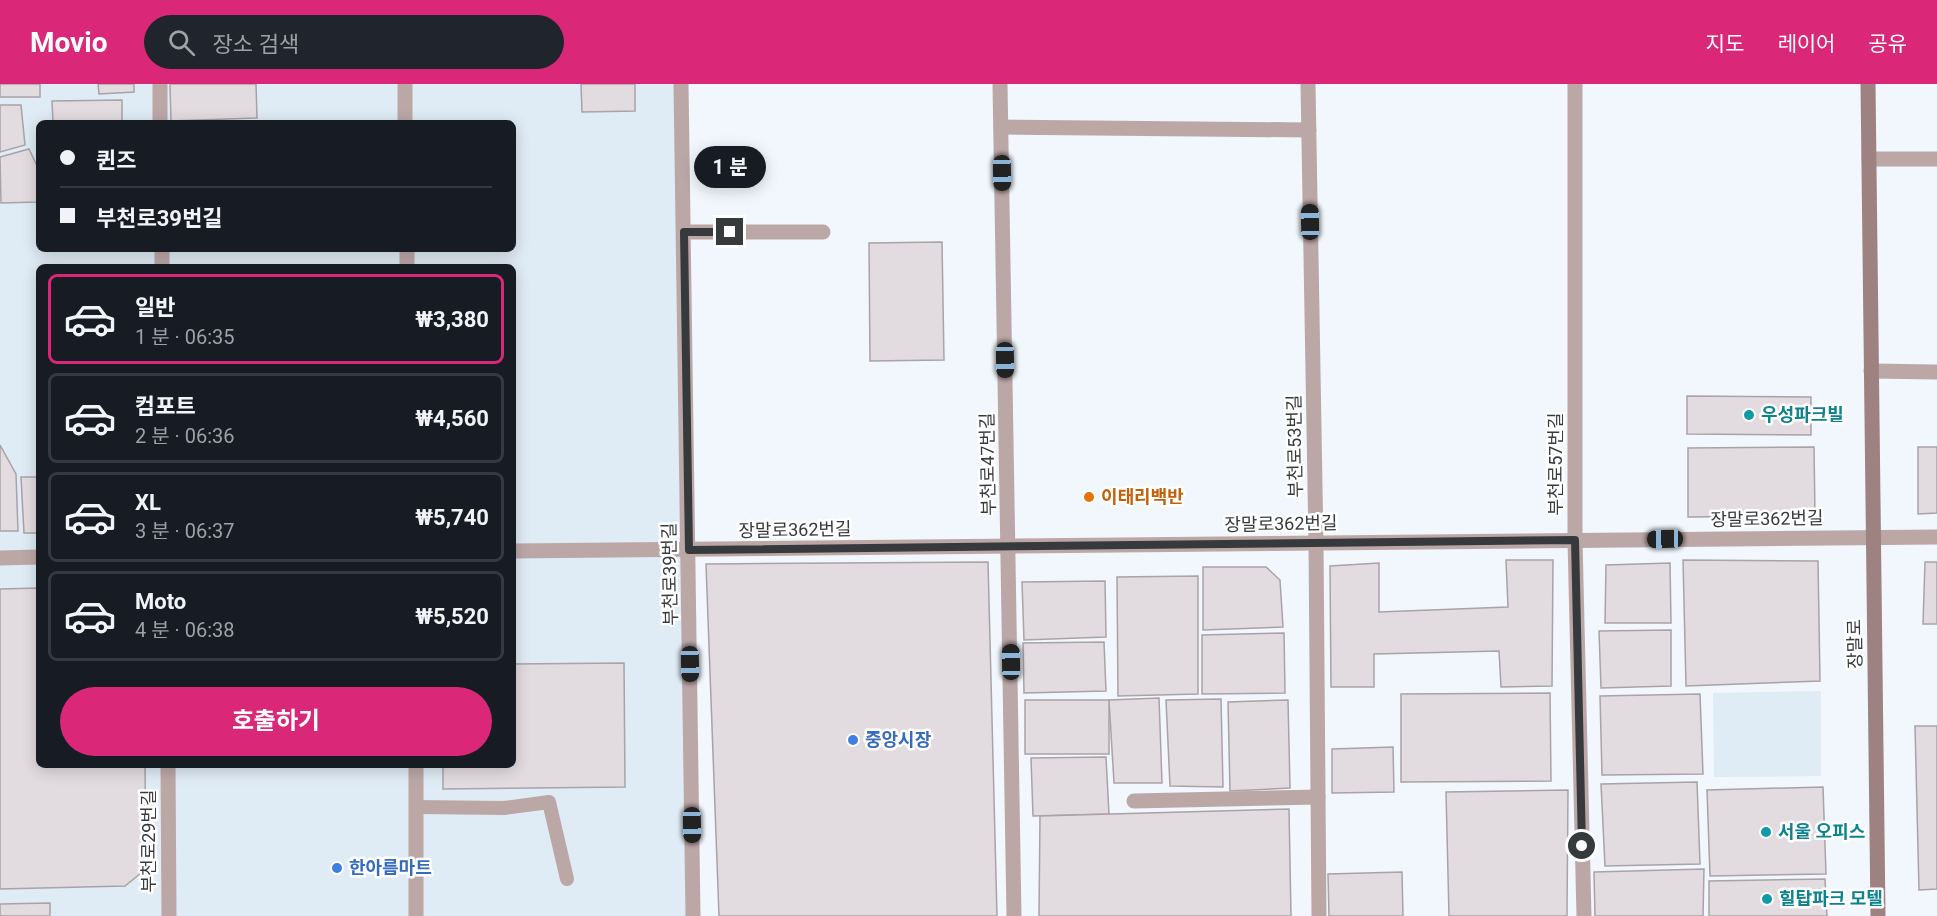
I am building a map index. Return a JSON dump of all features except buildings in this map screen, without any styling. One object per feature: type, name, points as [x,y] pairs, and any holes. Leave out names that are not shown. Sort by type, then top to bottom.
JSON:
[{"type":"street","points":[[160,84],[160,120]]},
{"type":"street","points":[[405,84],[405,120]]},
{"type":"street","name":"부천로39번길","points":[[681,84],[693,916]]},
{"type":"street","name":"부천로47번길","points":[[1000,84],[1014,916]]},
{"type":"street","name":"부천로53번길","points":[[1308,84],[1316,543],[1319,916]]},
{"type":"street","name":"부천로57번길","points":[[1575,84],[1575,540],[1584,916]]},
{"type":"street","name":"장말로","points":[[1868,84],[1878,916]]},
{"type":"street","points":[[1001,127],[1309,130]]},
{"type":"street","points":[[1869,159],[1937,159]]},
{"type":"street","points":[[684,232],[823,232]]},
{"type":"street","points":[[1871,371],[1937,372]]},
{"type":"street","name":"장말로362번길","points":[[516,551],[1937,537]]},
{"type":"street","points":[[0,558],[36,557]]},
{"type":"street","name":"부천로29번길","points":[[168,768],[169,916]]},
{"type":"street","points":[[416,768],[416,916]]},
{"type":"street","points":[[1134,801],[1318,797]]},
{"type":"lane","points":[[417,807],[504,808],[549,802],[567,879]]},
{"type":"shaded area","points":[[0,84],[681,84],[689,916],[0,916]]},
{"type":"shaded area","points":[[1821,691],[1821,776],[1714,777],[1713,693]]},
{"type":"place","name":"우성파크빌","points":[[1749,415]]},
{"type":"place","name":"이태리백반","points":[[1089,497]]},
{"type":"place","name":"중앙시장","points":[[853,740]]},
{"type":"place","name":"서울 오피스","points":[[1766,832]]},
{"type":"place","name":"한아름마트","points":[[337,868]]},
{"type":"place","name":"힐탑파크 모텔","points":[[1767,899]]},
{"type":"route","points":[[730,232],[684,232],[689,550],[1575,540],[1582,846]]}]
